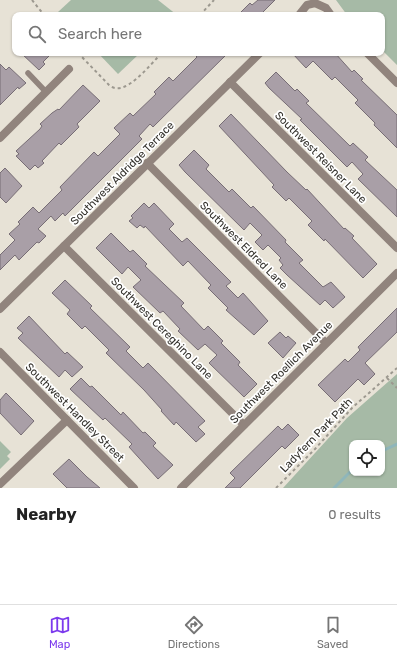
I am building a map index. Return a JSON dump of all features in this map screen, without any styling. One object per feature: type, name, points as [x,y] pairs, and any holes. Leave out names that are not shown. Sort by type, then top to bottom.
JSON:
[{"type":"street","points":[[301,12],[307,5],[315,3],[326,8],[329,12]]},
{"type":"street","name":"Southwest Aldridge Terrace","points":[[0,309],[257,56]]},
{"type":"street","points":[[370,56],[397,83]]},
{"type":"street","points":[[0,138],[69,69]]},
{"type":"street","name":"Southwest Reisner Lane","points":[[230,82],[397,248]]},
{"type":"street","name":"Southwest Eldred Lane","points":[[147,163],[326,343]]},
{"type":"street","name":"Southwest Cereghino Lane","points":[[64,246],[244,425]]},
{"type":"street","name":"Southwest Roellich Avenue","points":[[181,488],[397,273]]},
{"type":"street","name":"Southwest Handley Street","points":[[0,352],[134,488]]},
{"type":"street","points":[[0,484],[67,420]]},
{"type":"lane","points":[[28,73],[46,92]]},
{"type":"path","points":[[32,0],[42,12]]},
{"type":"path","points":[[203,12],[214,0]]},
{"type":"path","points":[[81,56],[108,85],[112,88],[120,89],[128,86],[159,56]]},
{"type":"path","name":"Ladyfern Park Path","points":[[276,488],[315,449],[352,408],[397,368]]},
{"type":"path","points":[[387,378],[397,388]]},
{"type":"green space","points":[[71,0],[158,0],[173,12],[58,12]]},
{"type":"green space","points":[[336,0],[397,0],[397,65],[385,53],[385,12],[345,12]]},
{"type":"green space","points":[[101,56],[137,56],[118,74]]},
{"type":"green space","points":[[397,374],[397,488],[283,488],[347,418]]},
{"type":"green space","points":[[0,441],[11,452],[7,456],[10,459],[0,469]]},
{"type":"building","points":[[258,0],[275,0],[263,12],[241,12],[250,3],[252,5]]},
{"type":"building","points":[[24,56],[49,56],[43,62],[45,64],[39,70]]},
{"type":"building","points":[[196,56],[225,56],[153,127],[150,124],[139,136],[142,139],[65,216],[63,213],[55,221],[51,216],[38,229],[46,236],[39,243],[37,242],[19,260],[15,255],[0,270],[0,255],[15,240],[9,234],[20,224],[18,222],[33,207],[39,213],[62,190],[60,187],[94,152],[98,156],[120,134],[114,128],[130,113],[133,116],[156,94],[154,92],[169,77],[173,81],[197,57]]},
{"type":"building","points":[[295,56],[338,56],[352,72],[354,70],[363,79],[361,80],[397,115],[397,148],[355,103],[358,100],[335,77],[332,80],[313,61],[306,68]]},
{"type":"building","points":[[0,64],[6,70],[9,67],[26,83],[19,89],[18,87],[0,105]]},
{"type":"building","points":[[276,72],[295,91],[297,89],[309,101],[306,103],[350,146],[353,143],[368,157],[365,160],[397,190],[397,217],[358,179],[363,174],[352,162],[347,167],[300,120],[302,119],[269,88],[265,83]]},
{"type":"building","points":[[83,85],[100,101],[77,124],[79,127],[61,145],[59,143],[42,161],[44,163],[38,168],[35,165],[30,170],[16,156],[19,154],[16,151],[40,129],[42,126],[40,124],[52,113],[58,109],[59,110]]},
{"type":"building","points":[[231,114],[287,172],[306,190],[307,189],[344,229],[345,228],[354,236],[352,238],[377,264],[363,278],[325,239],[324,241],[308,225],[312,221],[289,198],[286,201],[272,187],[274,185],[219,126]]},
{"type":"building","points":[[194,150],[209,165],[206,169],[229,192],[232,189],[251,208],[253,206],[286,240],[285,242],[303,260],[299,263],[323,287],[331,282],[345,297],[333,308],[325,300],[320,305],[287,275],[280,268],[283,265],[279,260],[281,258],[268,245],[263,250],[255,242],[262,235],[250,223],[244,230],[179,165]]},
{"type":"building","points":[[5,168],[22,186],[6,203],[0,197],[0,173]]},
{"type":"building","points":[[144,203],[149,208],[154,203],[174,224],[169,229],[182,242],[187,238],[231,282],[226,286],[238,298],[243,293],[268,321],[254,335],[226,310],[228,308],[208,288],[211,285],[188,261],[183,266],[145,226],[144,228],[140,225],[137,228],[129,221],[133,218],[131,216]]},
{"type":"building","points":[[111,233],[130,252],[133,250],[147,264],[145,266],[184,303],[181,306],[204,330],[208,326],[223,341],[221,343],[240,362],[238,365],[257,384],[244,397],[209,363],[217,355],[205,344],[198,350],[178,331],[180,329],[163,311],[160,313],[133,287],[141,280],[128,267],[122,274],[96,248]]},
{"type":"building","points":[[65,280],[92,306],[90,308],[130,347],[126,351],[143,368],[148,363],[205,421],[198,427],[205,434],[196,442],[176,422],[174,425],[144,390],[106,353],[109,350],[85,326],[82,329],[67,314],[70,310],[52,293]]},
{"type":"building","points":[[397,308],[397,332],[365,363],[375,374],[364,385],[358,379],[335,402],[318,385],[345,359],[348,362],[360,350],[358,347]]},
{"type":"building","points":[[29,316],[65,354],[67,352],[83,367],[72,377],[65,370],[59,377],[18,338],[23,333],[17,328]]},
{"type":"building","points":[[280,332],[286,338],[288,336],[296,343],[283,358],[268,343]]},
{"type":"building","points":[[81,378],[90,387],[92,386],[121,415],[123,412],[143,433],[145,432],[156,443],[153,446],[173,465],[158,479],[129,447],[132,444],[105,418],[103,420],[70,389]]},
{"type":"building","points":[[6,393],[34,421],[21,435],[0,413],[0,400]]},
{"type":"building","points":[[288,424],[299,435],[285,449],[282,446],[240,488],[225,488],[235,478],[230,473],[278,426],[282,430]]},
{"type":"building","points":[[69,459],[100,488],[67,488],[53,474]]},
{"type":"waterway","points":[[385,450],[397,444]]},
{"type":"waterway","points":[[334,488],[349,473]]}]
